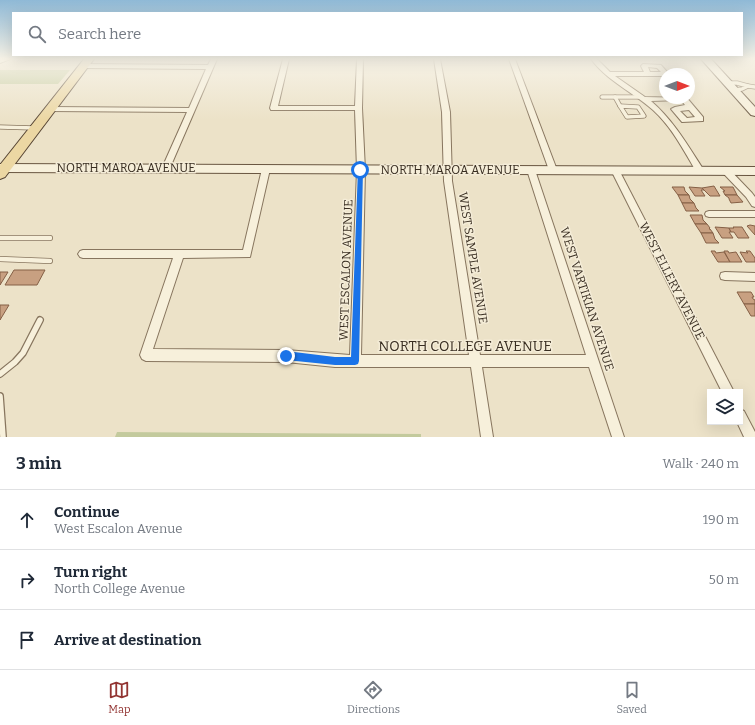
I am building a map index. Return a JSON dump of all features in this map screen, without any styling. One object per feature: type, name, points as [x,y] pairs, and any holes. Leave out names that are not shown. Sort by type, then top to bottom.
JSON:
[{"type":"main road","points":[[1,170],[36,128],[73,79]]},
{"type":"main road","points":[[725,79],[754,112]]},
{"type":"main road","name":"NORTH MAROA AVENUE","points":[[1,170],[166,168],[755,171]]},
{"type":"street","points":[[166,168],[205,79]]},
{"type":"street","points":[[281,79],[274,108],[358,108]]},
{"type":"street","name":"WEST ESCALON AVENUE","points":[[355,361],[360,170],[358,108],[359,79]]},
{"type":"street","name":"WEST SAMPLE AVENUE","points":[[440,79],[446,112],[447,170],[487,437]]},
{"type":"street","points":[[520,79],[553,170]]},
{"type":"street","points":[[616,79],[657,110],[669,123],[700,171]]},
{"type":"street","points":[[642,98],[659,98]]},
{"type":"street","points":[[50,109],[191,110]]},
{"type":"street","points":[[83,254],[247,254],[266,169]]},
{"type":"street","name":"WEST VARTIKIAN AVENUE","points":[[531,170],[618,437]]},
{"type":"street","name":"WEST ELLERY AVENUE","points":[[616,170],[726,389]]},
{"type":"street","points":[[726,171],[749,195],[755,204]]},
{"type":"street","points":[[709,214],[755,214]]},
{"type":"street","name":"NORTH COLLEGE AVENUE","points":[[179,254],[146,355],[286,356],[335,361],[593,362]]},
{"type":"street","points":[[726,276],[755,276]]},
{"type":"street","points":[[743,421],[751,437]]},
{"type":"lane","points":[[731,86],[737,83],[755,87]]},
{"type":"lane","points":[[731,86],[742,89],[748,86]]},
{"type":"lane","points":[[602,97],[642,98]]},
{"type":"lane","points":[[615,97],[620,106],[627,117],[644,116],[638,106],[620,106]]},
{"type":"lane","points":[[0,127],[36,128]]},
{"type":"lane","points":[[0,238],[50,238]]},
{"type":"lane","points":[[0,259],[50,261]]},
{"type":"lane","points":[[0,374],[16,362],[23,353],[40,320]]},
{"type":"lane","points":[[0,396],[3,437]]},
{"type":"green space","points":[[0,79],[62,79],[58,84],[0,84]]},
{"type":"green space","points":[[117,432],[421,434],[421,437],[115,437]]},
{"type":"building","points":[[714,186],[720,196],[710,196],[702,188]]},
{"type":"building","points":[[672,187],[684,187],[685,191],[689,195],[678,195]]},
{"type":"building","points":[[689,187],[702,188],[704,190],[701,190],[705,196],[695,196]]},
{"type":"building","points":[[720,187],[733,187],[737,195],[725,195],[723,191],[725,191]]},
{"type":"building","points":[[678,195],[689,195],[690,199],[694,203],[682,203]]},
{"type":"building","points":[[725,195],[737,195],[743,202],[731,203],[729,198]]},
{"type":"building","points":[[682,203],[694,203],[699,211],[686,211]]},
{"type":"building","points":[[690,215],[702,215],[703,220],[707,224],[695,224]]},
{"type":"building","points":[[695,224],[707,224],[713,233],[701,233]]},
{"type":"building","points":[[747,226],[755,226],[755,235]]},
{"type":"building","points":[[715,227],[729,228],[731,232],[729,232],[733,238],[722,238]]},
{"type":"building","points":[[733,227],[742,227],[749,238],[738,238],[729,228],[734,228]]},
{"type":"building","points":[[701,233],[713,233],[715,239],[719,243],[706,243]]},
{"type":"building","points":[[711,251],[715,251],[716,253],[724,252],[730,262],[718,262]]},
{"type":"building","points":[[724,251],[728,251],[729,253],[736,252],[742,262],[730,262]]},
{"type":"building","points":[[746,251],[750,251],[755,258],[755,262],[746,262],[740,252],[748,253]]},
{"type":"building","points":[[14,270],[45,270],[37,285],[5,285]]},
{"type":"building","points":[[0,272],[8,272],[0,285]]},
{"type":"building","points":[[737,292],[751,292],[754,297],[752,297],[753,299],[755,300],[755,304],[744,304]]},
{"type":"building","points":[[744,304],[755,304],[755,316],[751,316]]},
{"type":"building","points":[[0,305],[9,305],[0,320]]},
{"type":"route","points":[[286,356],[335,361],[355,361],[360,170]]}]
